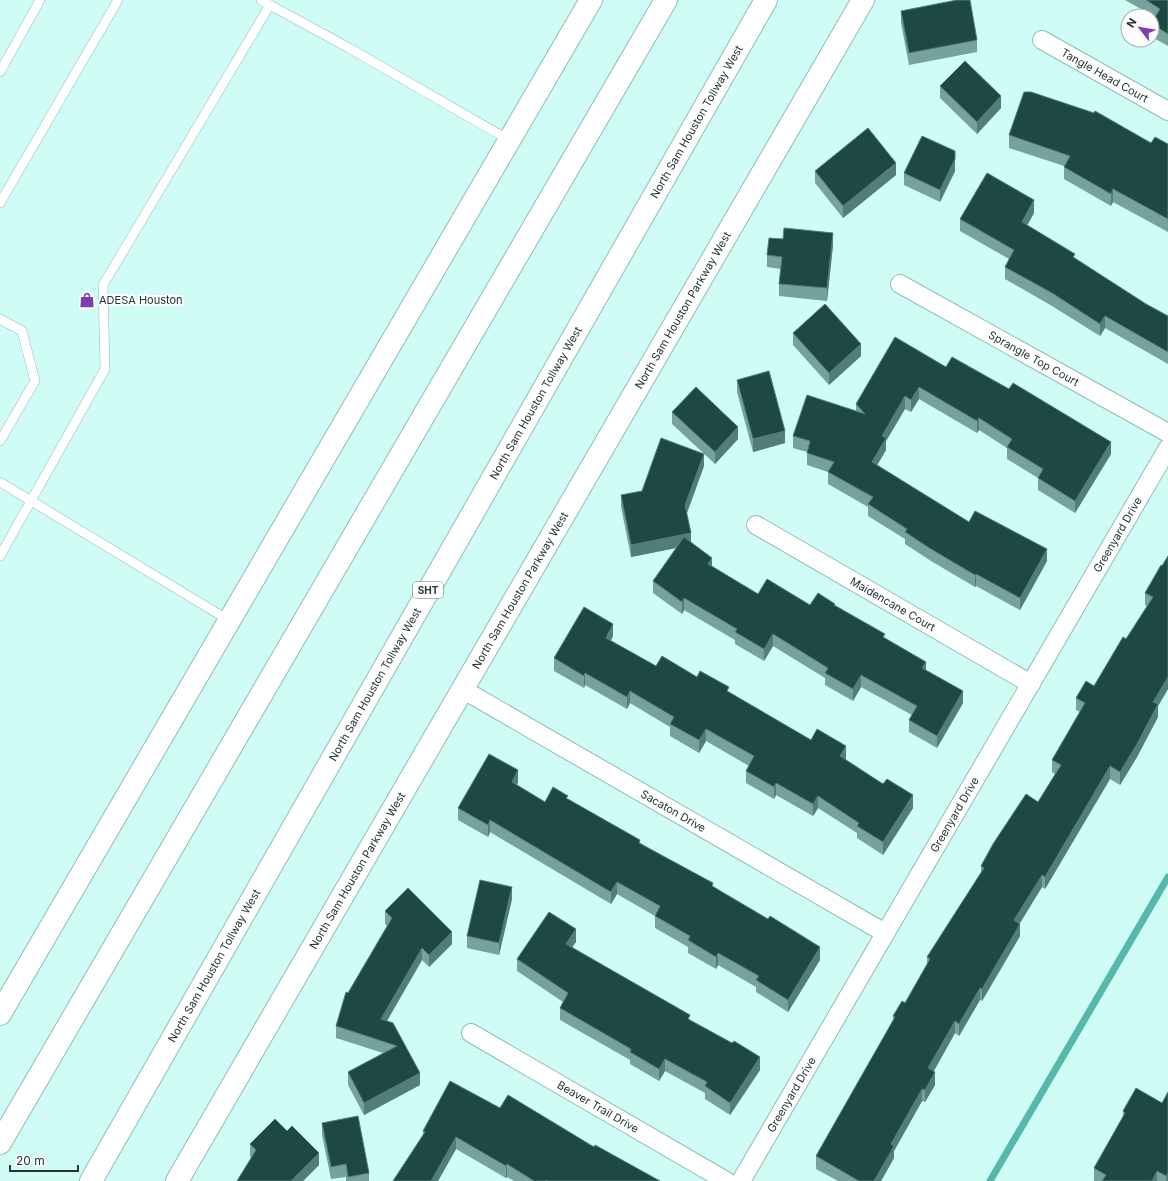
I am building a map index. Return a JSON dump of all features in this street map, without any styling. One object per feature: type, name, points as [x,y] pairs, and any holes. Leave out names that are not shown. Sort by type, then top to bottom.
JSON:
[{"type":"main road","points":[[0,1014],[591,0]]},
{"type":"main road","points":[[0,1143],[666,0]]},
{"type":"main road","name":"North Sam Houston Tollway West","points":[[91,1181],[766,0]]},
{"type":"main road","name":"North Sam Houston Parkway West","points":[[177,1181],[863,0]]},
{"type":"street","name":"Tangle Head Court","points":[[1042,40],[1168,111]]},
{"type":"street","name":"Sprangle Top Court","points":[[900,284],[1168,433]]},
{"type":"street","name":"Greenyard Drive","points":[[741,1181],[1168,448]]},
{"type":"street","name":"Maidencane Court","points":[[756,524],[1031,684]]},
{"type":"street","name":"Sacaton Drive","points":[[462,689],[885,933]]},
{"type":"street","name":"Beaver Trail Drive","points":[[471,1033],[726,1181]]},
{"type":"lane","points":[[0,72],[40,0]]},
{"type":"lane","points":[[0,203],[118,0]]},
{"type":"lane","points":[[261,0],[510,141]]},
{"type":"lane","points":[[0,556],[32,502],[105,369],[103,285],[270,5]]},
{"type":"lane","points":[[0,319],[22,331],[35,381],[0,441]]},
{"type":"lane","points":[[0,482],[230,621]]},
{"type":"building","points":[[957,0],[970,0],[977,40],[909,53],[901,11]]},
{"type":"building","points":[[1146,0],[1168,0],[1168,34],[1160,29],[1160,8]]},
{"type":"building","points":[[965,61],[1001,96],[977,122],[940,86]]},
{"type":"building","points":[[1024,92],[1031,92],[1094,113],[1095,111],[1151,143],[1155,137],[1168,144],[1168,219],[1113,189],[1111,194],[1064,167],[1070,156],[1009,135]]},
{"type":"building","points":[[868,128],[896,163],[843,206],[815,171]]},
{"type":"building","points":[[922,136],[955,151],[955,159],[940,190],[904,173]]},
{"type":"building","points":[[987,173],[1034,200],[1022,222],[1075,254],[1073,257],[1146,304],[1168,316],[1168,352],[1105,316],[1100,324],[1052,293],[1005,267],[1014,250],[960,219]]},
{"type":"building","points":[[784,228],[833,233],[827,288],[779,284],[782,257],[767,255],[769,238],[783,239]]},
{"type":"building","points":[[825,304],[861,344],[829,373],[793,333]]},
{"type":"building","points":[[895,337],[946,367],[952,357],[1009,389],[1013,383],[1111,442],[1075,501],[1038,478],[1043,469],[1007,447],[1012,439],[979,418],[977,421],[919,387],[911,400],[905,396],[882,436],[886,438],[872,462],[969,522],[975,511],[1047,549],[1020,598],[976,574],[975,575],[905,532],[907,529],[868,504],[873,497],[828,472],[834,462],[807,453],[810,441],[793,436],[807,395],[865,414],[856,404]]},
{"type":"building","points":[[769,371],[785,431],[753,439],[737,380]]},
{"type":"building","points":[[696,387],[738,427],[715,452],[672,412]]},
{"type":"building","points":[[661,438],[704,454],[685,505],[691,533],[631,545],[621,495],[642,491]]},
{"type":"building","points":[[684,537],[712,558],[708,564],[758,594],[767,579],[810,605],[818,593],[835,604],[834,605],[885,634],[883,637],[926,662],[922,668],[963,691],[937,736],[909,720],[917,706],[861,675],[853,689],[825,673],[828,668],[773,634],[764,649],[735,632],[737,629],[684,598],[682,602],[653,581]]},
{"type":"building","points":[[1168,556],[1168,677],[1153,702],[1158,704],[1120,772],[1110,766],[1045,877],[1042,875],[1014,920],[1020,924],[982,989],[980,988],[959,1024],[955,1021],[928,1068],[935,1072],[925,1090],[922,1089],[891,1144],[894,1146],[874,1181],[859,1181],[816,1156],[895,1017],[893,1016],[902,1001],[905,1003],[930,959],[927,957],[984,868],[981,866],[993,844],[1026,794],[1038,802],[1061,765],[1052,760],[1085,703],[1076,698],[1086,681],[1094,686],[1123,637],[1126,639],[1153,597],[1145,593]]},
{"type":"building","points":[[584,607],[613,624],[606,638],[656,666],[662,656],[697,677],[700,671],[729,687],[727,691],[811,740],[817,729],[846,746],[840,756],[883,784],[887,779],[913,795],[883,842],[857,826],[859,823],[818,796],[813,804],[776,783],[774,787],[746,771],[754,756],[706,729],[699,740],[670,724],[674,717],[630,691],[627,697],[585,673],[584,676],[554,658]]},
{"type":"building","points":[[489,754],[518,770],[512,782],[545,802],[553,787],[568,796],[566,798],[640,840],[639,843],[713,883],[712,886],[768,919],[770,916],[820,947],[788,1000],[756,980],[759,976],[718,953],[716,957],[688,940],[690,936],[655,916],[660,906],[617,882],[611,892],[490,820],[488,825],[458,808]]},
{"type":"building","points":[[480,880],[512,887],[499,943],[467,936]]},
{"type":"building","points":[[408,888],[452,932],[429,955],[422,948],[381,1019],[393,1023],[420,1073],[364,1103],[348,1072],[397,1046],[336,1026],[346,992],[348,993],[392,918],[385,911]]},
{"type":"building","points":[[549,912],[576,929],[566,944],[690,1015],[688,1019],[732,1043],[734,1041],[760,1057],[730,1103],[705,1086],[707,1082],[665,1059],[659,1069],[630,1052],[631,1049],[560,1008],[568,993],[517,959]]},
{"type":"building","points":[[450,1081],[500,1108],[508,1095],[594,1147],[595,1145],[660,1181],[534,1181],[507,1164],[506,1166],[456,1137],[431,1181],[393,1181],[425,1132],[423,1131]]},
{"type":"building","points":[[1136,1088],[1162,1103],[1168,1092],[1168,1173],[1166,1176],[1157,1171],[1152,1181],[1102,1181],[1106,1175],[1094,1168],[1125,1113],[1123,1111]]},
{"type":"building","points":[[358,1116],[369,1173],[348,1177],[346,1164],[331,1167],[322,1123]]},
{"type":"building","points":[[275,1119],[287,1131],[292,1126],[319,1153],[291,1181],[237,1181],[256,1150],[250,1144]]},
{"type":"waterway","points":[[990,1181],[1168,877]]},
{"type":"place","name":"ADESA Houston","points":[[87,300]]}]
